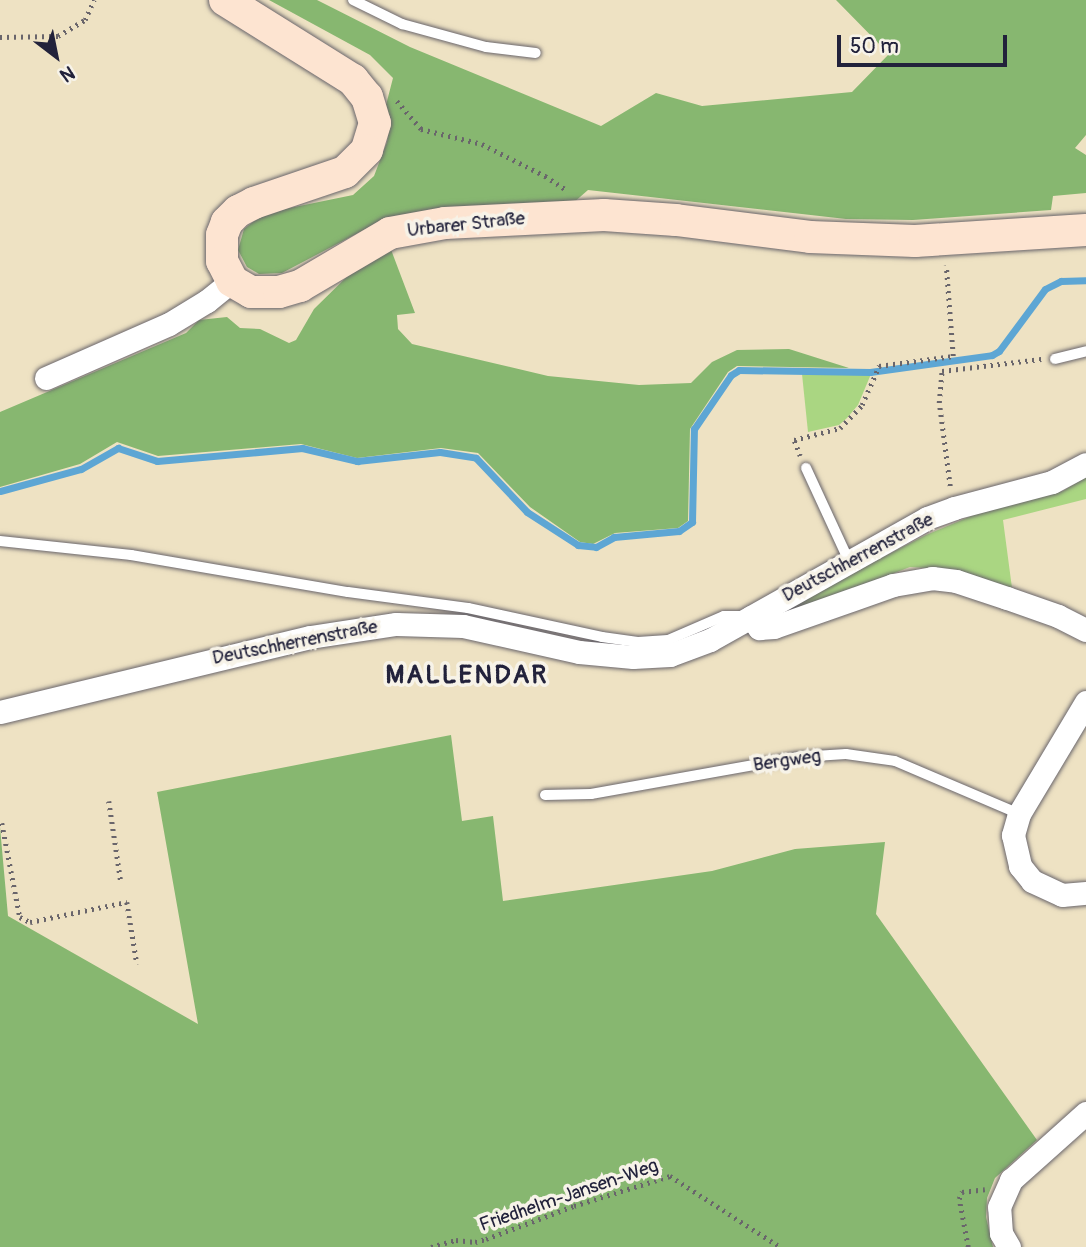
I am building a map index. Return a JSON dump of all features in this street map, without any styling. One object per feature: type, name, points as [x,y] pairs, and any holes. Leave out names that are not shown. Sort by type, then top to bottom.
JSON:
[{"type":"street","points":[[46,378],[169,324],[207,301],[232,281],[222,261],[222,235],[227,222],[238,211],[254,203],[325,180],[357,162],[373,136],[375,123],[367,97],[353,80],[225,0]]},
{"type":"street","name":"Urbarer Straße","points":[[232,281],[251,292],[279,292],[320,276],[390,233],[467,222],[604,215],[676,220],[810,237],[943,240],[1086,230]]},
{"type":"street","name":"Deutschherrenstraße","points":[[0,712],[310,637],[396,624],[463,626],[579,652],[633,657],[680,651],[710,640],[927,519],[954,508],[1052,481],[1086,464]]},
{"type":"street","points":[[751,617],[759,628],[774,627],[912,579],[932,578],[956,581],[1007,598],[1058,616],[1086,630]]},
{"type":"street","points":[[1086,702],[1019,814],[1013,835],[1014,852],[1020,866],[1032,881],[1062,895],[1086,893]]},
{"type":"street","points":[[1009,1247],[999,1220],[1004,1193],[1024,1166],[1086,1112]]},
{"type":"lane","points":[[353,0],[414,27],[485,47],[536,53]]},
{"type":"lane","points":[[1055,359],[1086,351]]},
{"type":"lane","points":[[806,468],[849,561]]},
{"type":"lane","name":"Deutschherrenstraße","points":[[0,541],[131,555],[348,592],[468,608],[626,640],[667,640],[724,615],[751,617]]},
{"type":"lane","name":"Bergweg","points":[[545,795],[591,794],[799,757],[846,754],[895,761],[1019,814]]},
{"type":"path","points":[[0,37],[58,36],[85,20],[94,0]]},
{"type":"path","points":[[367,97],[394,98],[421,129],[482,144],[545,176],[604,215]]},
{"type":"path","points":[[797,448],[794,440],[826,434],[840,428],[852,418],[879,366],[953,356],[943,240]]},
{"type":"path","points":[[941,358],[939,403],[954,508]]},
{"type":"path","points":[[942,371],[1055,359]]},
{"type":"path","points":[[108,801],[121,882]]},
{"type":"path","points":[[2,823],[20,917],[30,922],[127,902],[137,964]]},
{"type":"path","name":"Friedhelm-Jansen-Weg","points":[[430,1247],[456,1240],[475,1245],[670,1176],[780,1247]]},
{"type":"path","points":[[968,1247],[959,1210],[962,1192],[984,1189],[1004,1193]]},
{"type":"green space","points":[[269,0],[317,0],[410,47],[601,126],[656,93],[702,106],[852,92],[889,54],[836,0],[1086,0],[1086,135],[1075,148],[1086,155],[1086,193],[1053,196],[1051,210],[913,220],[846,219],[588,190],[572,204],[377,223],[282,273],[259,274],[247,267],[238,250],[244,229],[270,212],[353,195],[374,176],[387,142],[389,128],[386,105],[393,78],[370,55]]},
{"type":"green space","points":[[390,247],[415,313],[397,315],[398,329],[412,344],[548,376],[639,385],[691,383],[712,362],[737,350],[789,349],[849,368],[737,366],[728,372],[690,429],[688,521],[678,528],[615,533],[593,544],[580,542],[530,507],[478,453],[441,448],[357,458],[301,444],[158,456],[117,442],[80,464],[0,487],[0,412],[186,333],[199,320],[227,317],[240,328],[260,329],[289,343],[296,340],[314,309],[366,258]]},
{"type":"green space","points":[[802,374],[871,374],[858,405],[847,418],[839,425],[808,432]]},
{"type":"green space","points":[[1086,477],[1086,499],[1003,520],[1012,588],[957,570],[910,567],[775,619],[772,614],[926,535],[976,514],[1063,491]]},
{"type":"green space","points":[[451,735],[462,821],[493,816],[503,901],[712,871],[795,849],[885,842],[876,914],[1037,1140],[995,1178],[987,1198],[986,1217],[993,1247],[0,1247],[0,827],[8,916],[198,1024],[157,792]]},
{"type":"waterway","points":[[0,491],[81,469],[118,448],[157,461],[302,448],[357,461],[440,452],[476,458],[527,512],[578,545],[596,547],[614,537],[679,531],[692,522],[694,429],[731,375],[739,370],[870,372],[992,355],[999,351],[1045,289],[1061,281],[1086,280]]},
{"type":"district","name":"MALLENDAR","points":[[467,676]]}]
